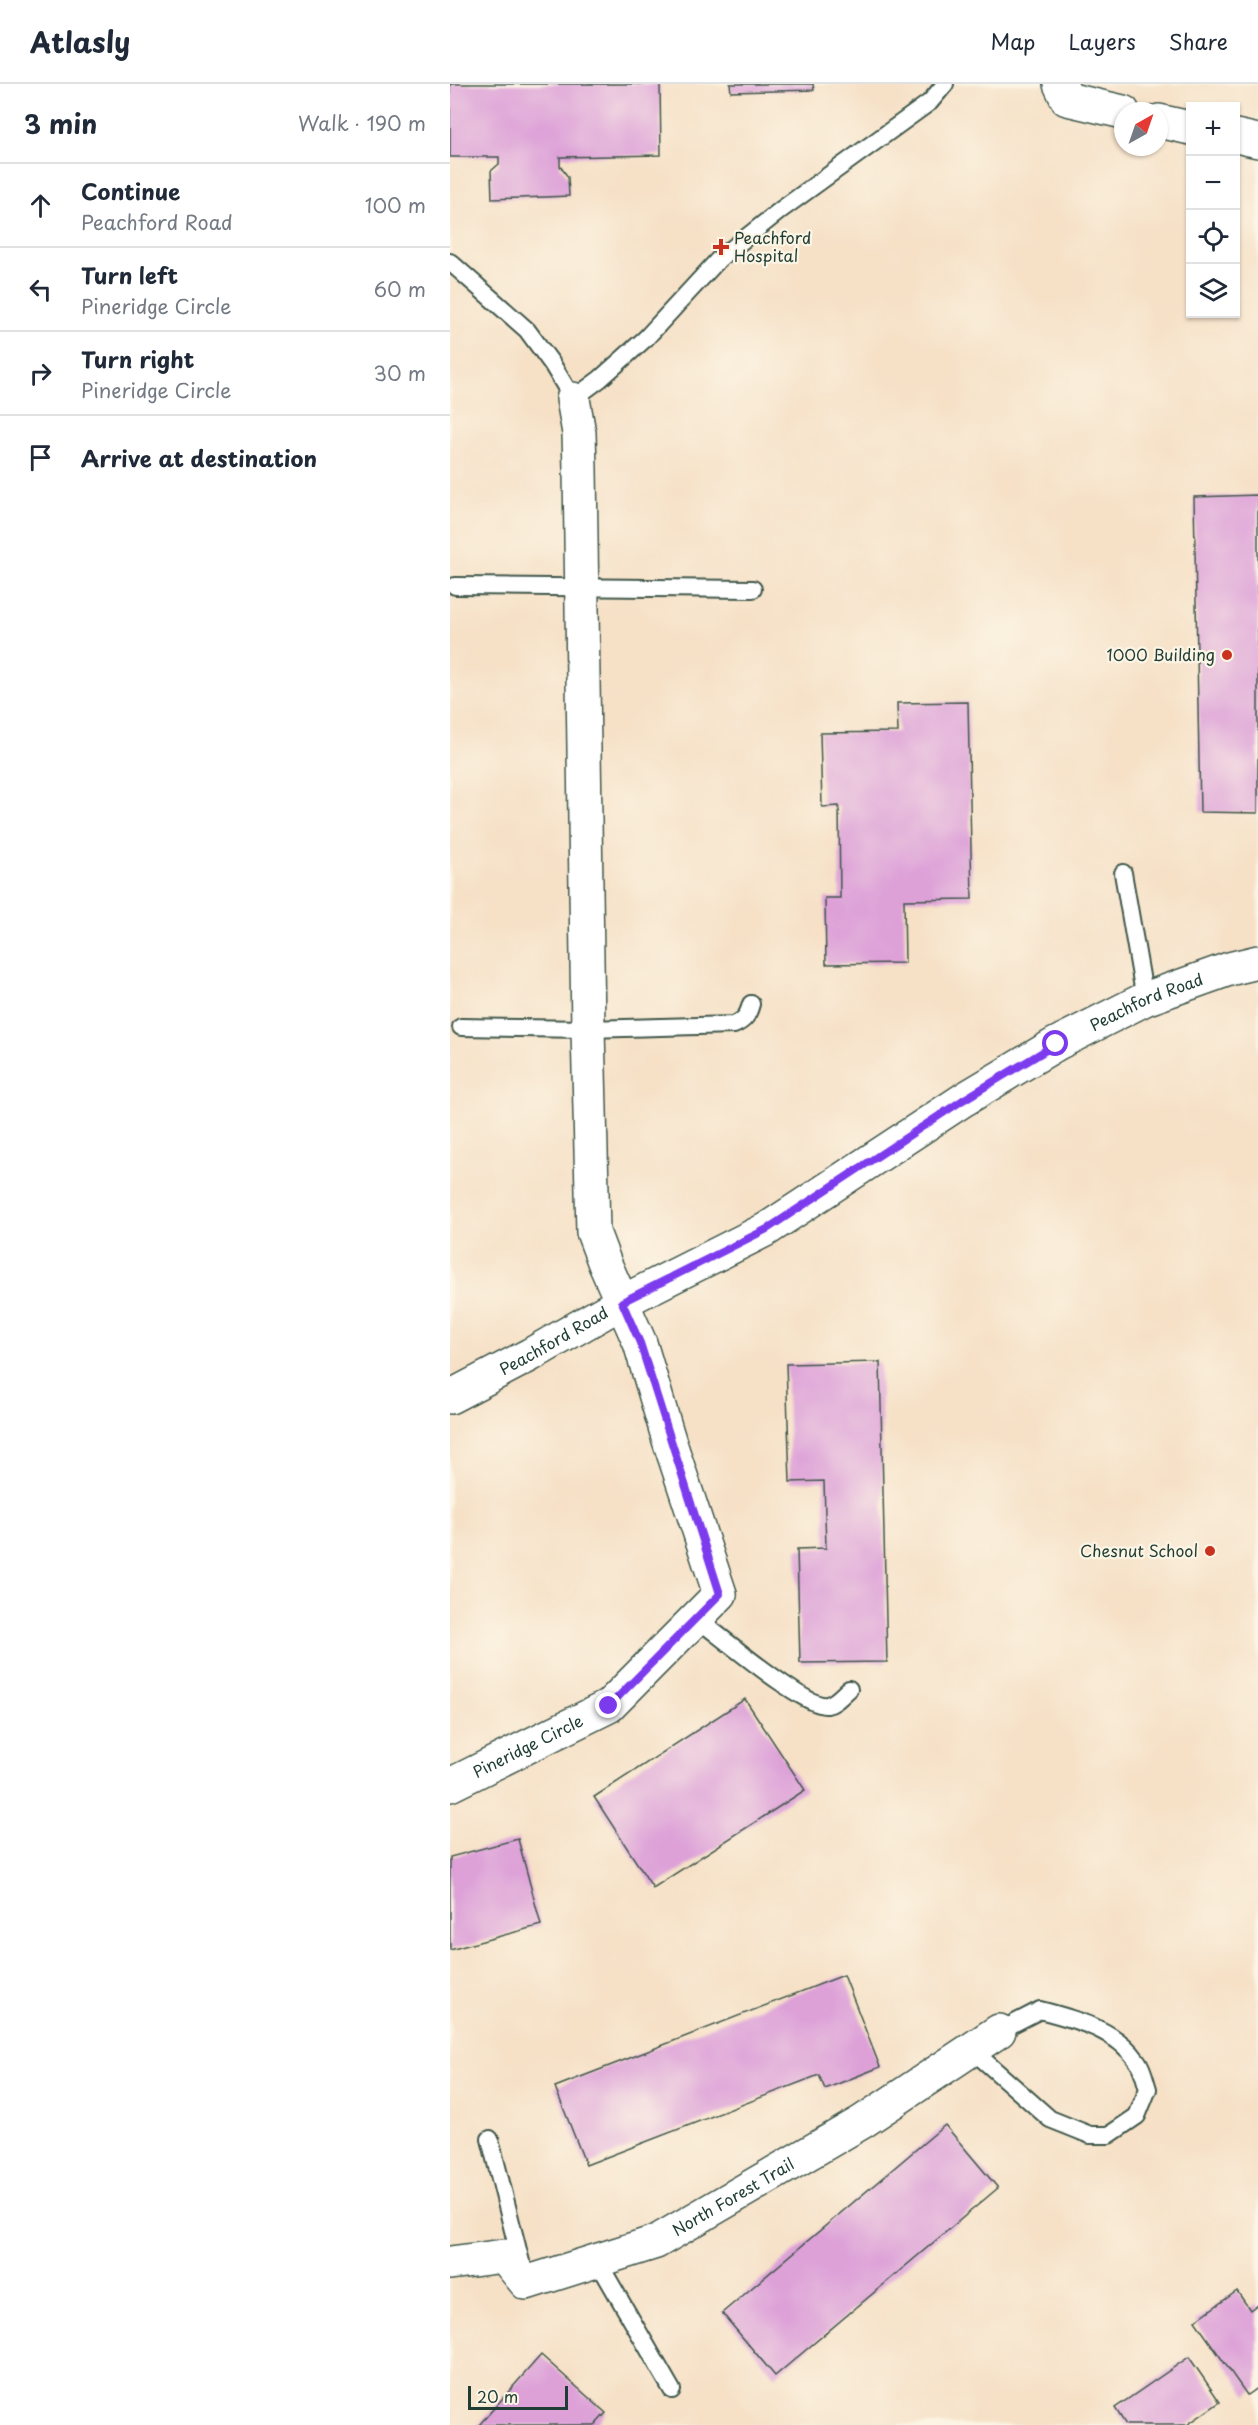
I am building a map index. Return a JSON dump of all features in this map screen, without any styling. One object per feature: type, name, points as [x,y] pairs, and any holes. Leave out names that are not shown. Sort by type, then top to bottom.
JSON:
[{"type":"street","points":[[1060,84],[1067,99],[1114,110]]},
{"type":"street","points":[[1168,123],[1186,127]]},
{"type":"street","points":[[1240,137],[1258,141]]},
{"type":"street","points":[[573,399],[579,433],[593,1232],[622,1302]]},
{"type":"street","name":"Peachford Road","points":[[450,1397],[530,1355],[622,1302],[767,1229],[963,1100],[1056,1044],[1145,999],[1229,969],[1258,962]]},
{"type":"street","name":"Pineridge Circle","points":[[450,1785],[609,1706],[720,1594],[640,1343],[622,1302]]},
{"type":"street","name":"North Forest Trail","points":[[526,2283],[656,2241],[862,2122],[999,2031]]},
{"type":"street","points":[[450,2263],[504,2256],[526,2283]]},
{"type":"lane","points":[[450,262],[527,330],[552,364],[573,399],[600,379],[645,338],[719,259],[782,209],[930,102],[945,84]]},
{"type":"lane","points":[[455,586],[753,589]]},
{"type":"lane","points":[[1123,873],[1145,999]]},
{"type":"lane","points":[[461,1027],[588,1029],[734,1025],[743,1021],[751,1004]]},
{"type":"lane","points":[[696,1618],[795,1694],[814,1704],[827,1705],[849,1689]]},
{"type":"lane","points":[[971,2049],[1050,2119],[1075,2130],[1090,2135],[1109,2135],[1137,2116],[1148,2089],[1140,2064],[1119,2040],[1082,2022],[1040,2010],[999,2031]]},
{"type":"lane","points":[[490,2139],[526,2283]]},
{"type":"lane","points":[[597,2260],[672,2390]]},
{"type":"building","points":[[450,84],[660,84],[661,155],[560,157],[560,166],[568,177],[569,196],[492,199],[491,171],[499,164],[499,157],[450,157]]},
{"type":"building","points":[[730,84],[813,84],[814,90],[731,92]]},
{"type":"building","name":"1000 Building","points":[[1258,495],[1258,813],[1200,812],[1194,497]]},
{"type":"building","points":[[968,702],[972,899],[904,900],[905,963],[826,964],[825,898],[840,898],[839,806],[822,807],[820,733],[898,732],[897,703]]},
{"type":"building","points":[[880,1362],[887,1662],[800,1663],[797,1549],[826,1548],[824,1481],[790,1482],[786,1364]]},
{"type":"building","points":[[745,1699],[805,1790],[653,1888],[594,1797]]},
{"type":"building","points":[[518,1839],[541,1925],[450,1950],[450,1857]]},
{"type":"building","points":[[844,1975],[880,2067],[825,2089],[819,2075],[586,2165],[555,2087]]},
{"type":"building","points":[[945,2125],[998,2188],[775,2376],[722,2313]]},
{"type":"building","points":[[1237,2291],[1250,2310],[1258,2304],[1258,2387],[1247,2395],[1195,2321]]},
{"type":"building","points":[[541,2355],[606,2413],[595,2425],[479,2425]]},
{"type":"building","points":[[1189,2357],[1220,2402],[1187,2425],[1126,2425],[1115,2408]]},
{"type":"place","name":"Peachford Hospital","points":[[721,247]]},
{"type":"place","name":"1000 Building","points":[[1227,655]]},
{"type":"place","name":"Chesnut School","points":[[1210,1551]]},
{"type":"route","points":[[609,1706],[720,1594],[669,1440],[650,1371],[622,1302],[767,1229],[963,1100],[1056,1044]]}]
